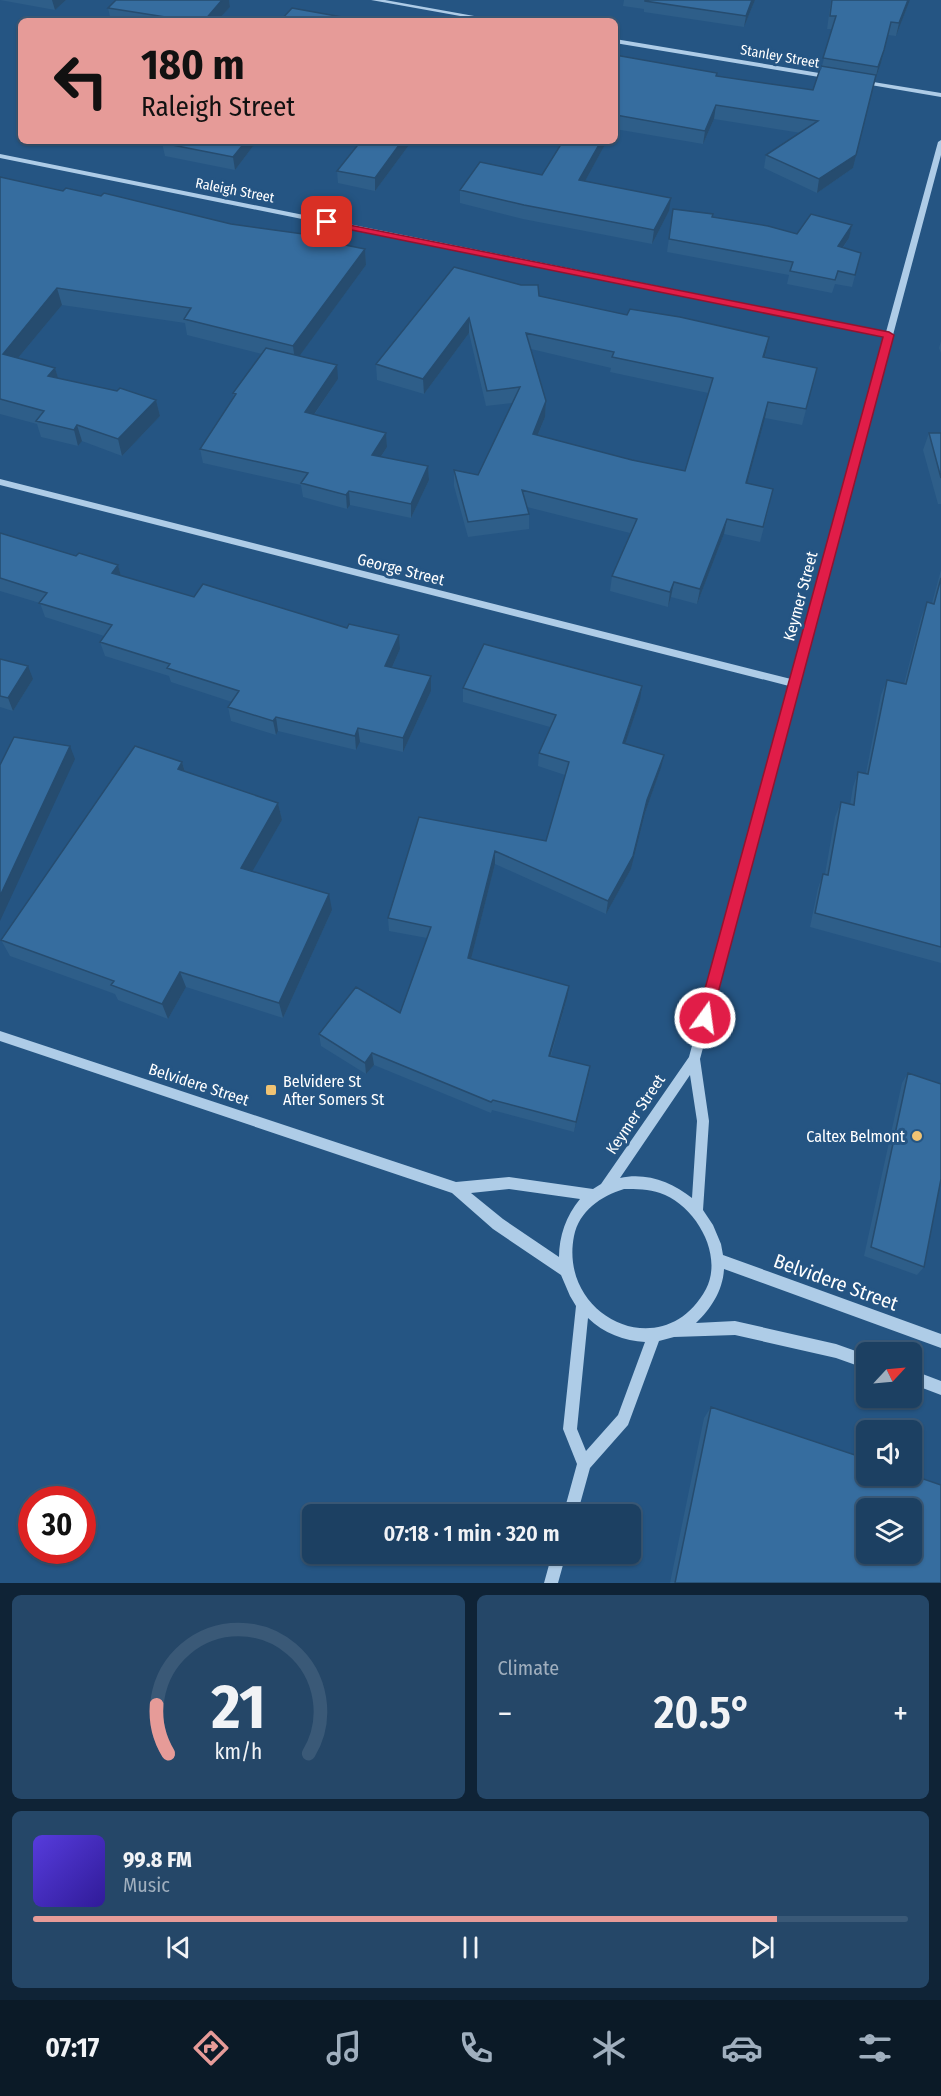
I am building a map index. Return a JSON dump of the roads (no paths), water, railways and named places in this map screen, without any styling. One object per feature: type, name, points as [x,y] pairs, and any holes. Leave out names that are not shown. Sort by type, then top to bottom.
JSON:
[{"type":"street","points":[[374,0],[481,18]]},
{"type":"street","name":"Stanley Street","points":[[618,41],[836,78]]},
{"type":"street","points":[[848,80],[941,95]]},
{"type":"street","name":"Keymer Street","points":[[606,1188],[694,1059],[941,142]]},
{"type":"street","name":"Raleigh Street","points":[[0,156],[889,335]]},
{"type":"street","name":"George Street","points":[[0,482],[795,684]]},
{"type":"street","name":"Belvidere Street","points":[[0,1036],[456,1188],[498,1224],[566,1270]]},
{"type":"street","name":"Keymer Street","points":[[694,1059],[703,1121],[697,1211]]},
{"type":"street","points":[[673,1331],[693,1320],[707,1303],[716,1282],[718,1260],[711,1234],[697,1211],[682,1197],[664,1187],[644,1183],[624,1183],[606,1188],[593,1195],[579,1210],[569,1228],[565,1248],[566,1270],[572,1288],[583,1305],[604,1324],[628,1334],[654,1336],[673,1331],[735,1328],[836,1351],[856,1358]]},
{"type":"street","name":"Belvidere Street","points":[[456,1188],[509,1184],[593,1195]]},
{"type":"street","name":"Belvidere Street","points":[[718,1260],[941,1341]]},
{"type":"street","points":[[583,1305],[570,1429],[584,1464]]},
{"type":"street","points":[[573,1504],[584,1464],[623,1420],[654,1336]]},
{"type":"street","points":[[922,1381],[941,1388]]},
{"type":"street","points":[[551,1583],[556,1564]]},
{"type":"place","name":"Belvidere St After Somers St","points":[[271,1090]]},
{"type":"place","name":"Caltex Belmont","points":[[917,1136]]}]
